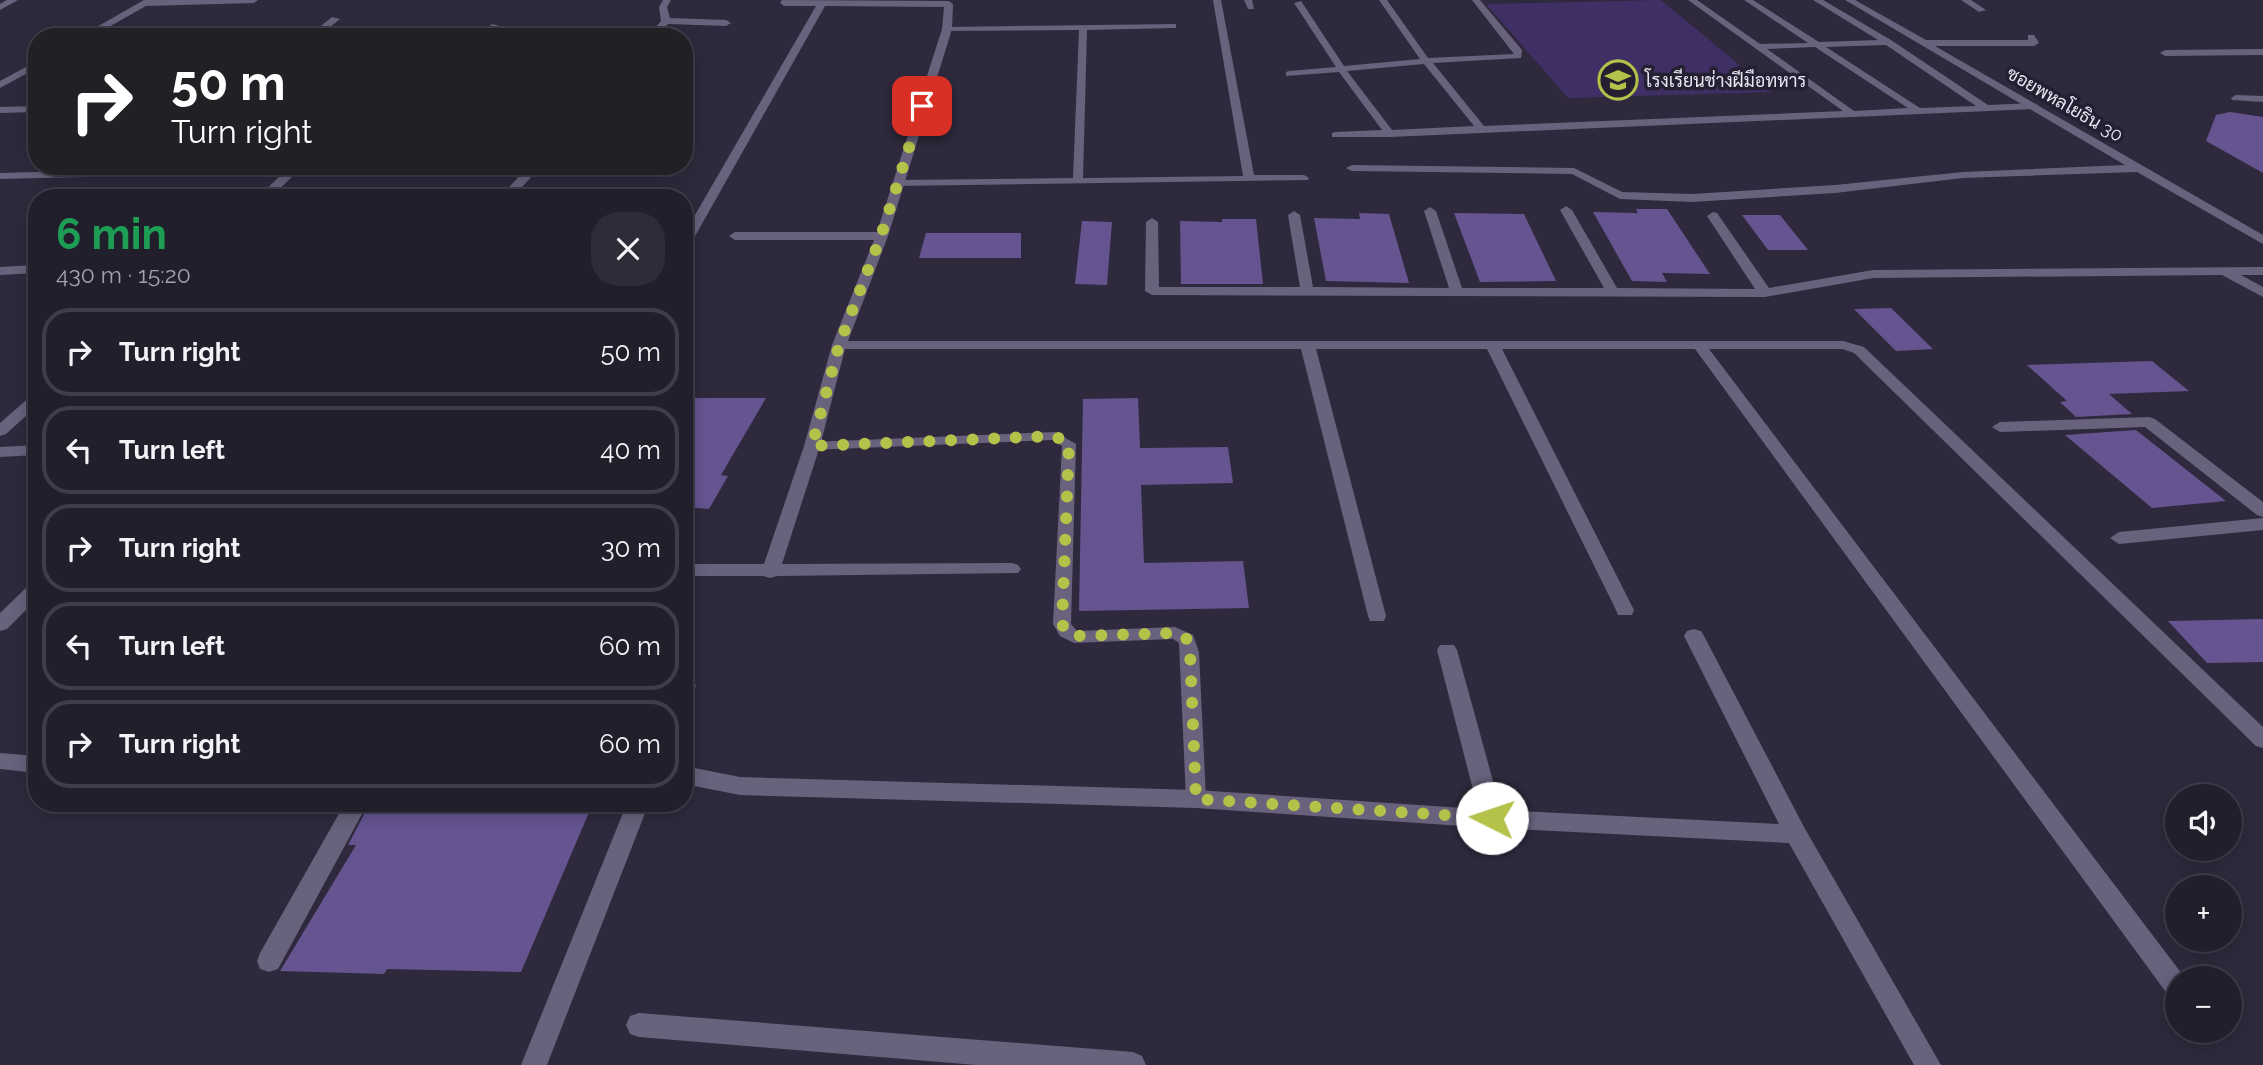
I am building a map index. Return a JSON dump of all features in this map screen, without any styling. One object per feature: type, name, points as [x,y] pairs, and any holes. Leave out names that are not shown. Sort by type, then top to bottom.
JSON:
[{"type":"street","points":[[0,7],[14,0]]},
{"type":"street","points":[[100,28],[148,2],[254,0]]},
{"type":"street","points":[[666,21],[663,7],[667,0]]},
{"type":"street","points":[[770,572],[812,446],[839,345],[881,236],[947,29],[949,4],[896,1],[785,3],[786,0]]},
{"type":"street","name":"ซอยพหลโยธิน 30","points":[[1849,0],[2143,168],[2263,240]]},
{"type":"street","points":[[1965,0],[1982,10]]},
{"type":"street","points":[[693,229],[822,3]]},
{"type":"street","points":[[324,28],[335,19]]},
{"type":"street","points":[[666,21],[726,23]]},
{"type":"street","points":[[660,28],[666,21]]},
{"type":"street","points":[[1924,43],[2034,43],[2031,37]]},
{"type":"street","points":[[2165,53],[2263,52]]},
{"type":"street","points":[[0,85],[28,69]]},
{"type":"street","points":[[2236,98],[2263,99]]},
{"type":"street","points":[[0,110],[28,109]]},
{"type":"street","points":[[1352,168],[1574,171],[1582,173],[1614,194],[1692,198],[1835,189],[1963,175],[2143,168]]},
{"type":"street","points":[[0,176],[42,175]]},
{"type":"street","points":[[273,189],[288,175]]},
{"type":"street","points":[[514,189],[527,175]]},
{"type":"street","points":[[1566,210],[1612,291]]},
{"type":"street","points":[[1430,211],[1457,292]]},
{"type":"street","points":[[1294,215],[1307,291]]},
{"type":"street","points":[[1713,216],[1765,293]]},
{"type":"street","points":[[1152,222],[1152,291],[1765,293],[1873,274],[2263,271]]},
{"type":"street","points":[[735,236],[881,236]]},
{"type":"street","points":[[0,271],[28,269]]},
{"type":"street","points":[[2224,271],[2263,293]]},
{"type":"street","points":[[839,345],[1826,343],[1859,351],[2263,740]]},
{"type":"street","points":[[1307,344],[1377,616]]},
{"type":"street","points":[[1492,344],[1625,610]]},
{"type":"street","points":[[1698,344],[2165,971]]},
{"type":"street","points":[[0,431],[28,406]]},
{"type":"street","points":[[2000,427],[2149,422],[2263,511]]},
{"type":"street","points":[[0,452],[28,450]]},
{"type":"street","points":[[2119,538],[2263,524]]},
{"type":"street","points":[[693,570],[1012,569]]},
{"type":"street","points":[[0,624],[28,597]]},
{"type":"street","points":[[1695,636],[1796,834],[1928,1065]]},
{"type":"street","points":[[1447,650],[1492,818]]},
{"type":"street","points":[[0,761],[28,764]]},
{"type":"street","points":[[693,777],[740,786],[1196,799],[1796,834]]},
{"type":"street","points":[[269,961],[351,812]]},
{"type":"street","points":[[534,1065],[634,812]]},
{"type":"street","points":[[639,1025],[1133,1065]]},
{"type":"lane","points":[[1217,0],[1249,179]]},
{"type":"lane","points":[[1383,0],[1426,61],[1481,128]]},
{"type":"lane","points":[[1289,74],[1518,55],[1519,52],[1476,0]]},
{"type":"lane","points":[[1692,0],[1850,112]]},
{"type":"lane","points":[[1748,0],[1917,110]]},
{"type":"lane","points":[[1817,0],[1888,42],[1986,108]]},
{"type":"lane","points":[[1298,4],[1342,70],[1390,134]]},
{"type":"lane","points":[[947,29],[1173,26]]},
{"type":"lane","points":[[1078,181],[1083,27]]},
{"type":"lane","points":[[1760,47],[1888,42]]},
{"type":"lane","points":[[1335,135],[2034,106]]},
{"type":"lane","points":[[897,183],[1304,178]]},
{"type":"lane","points":[[812,446],[1055,436],[1064,439],[1069,444],[1062,624],[1066,632],[1074,636],[1175,633],[1187,639],[1190,652],[1196,799]]},
{"type":"shaded area","points":[[1661,0],[1772,92],[1568,98],[1486,4]]},
{"type":"building","points":[[2230,112],[2263,117],[2263,173],[2206,141],[2216,115]]},
{"type":"building","points":[[1636,209],[1667,209],[1710,274],[1662,273],[1667,282],[1632,281],[1593,212],[1638,213]]},
{"type":"building","points":[[1359,213],[1389,214],[1409,283],[1326,281],[1314,218],[1360,219]]},
{"type":"building","points":[[1454,213],[1524,214],[1556,281],[1480,282]]},
{"type":"building","points":[[1742,215],[1780,215],[1808,250],[1768,250]]},
{"type":"building","points":[[1222,219],[1256,219],[1263,284],[1181,284],[1180,221],[1222,222]]},
{"type":"building","points":[[1082,221],[1112,222],[1107,285],[1075,284]]},
{"type":"building","points":[[926,233],[1021,233],[1021,258],[919,258]]},
{"type":"building","points":[[1891,308],[1933,349],[1896,351],[1854,309]]},
{"type":"building","points":[[2152,361],[2189,391],[2109,394],[2132,414],[2076,417],[2060,402],[2067,401],[2027,365]]},
{"type":"building","points":[[693,398],[766,398],[721,475],[728,476],[709,509],[693,508]]},
{"type":"building","points":[[1138,398],[1140,448],[1228,447],[1233,483],[1141,485],[1144,563],[1243,561],[1249,608],[1079,611],[1083,399]]},
{"type":"building","points":[[2136,430],[2226,501],[2152,508],[2065,435]]},
{"type":"building","points":[[2263,619],[2263,662],[2207,663],[2168,621]]},
{"type":"building","points":[[365,812],[589,812],[521,972],[387,969],[384,974],[280,971],[356,845],[348,845]]},
{"type":"place","name":"โรงเรียนช่างฝีมือทหาร","points":[[1618,80]]},
{"type":"route","points":[[922,106],[881,236],[839,345],[812,446],[1055,436],[1064,439],[1069,444],[1062,624],[1066,632],[1074,636],[1175,633],[1187,639],[1190,652],[1196,799],[1492,818]]}]
